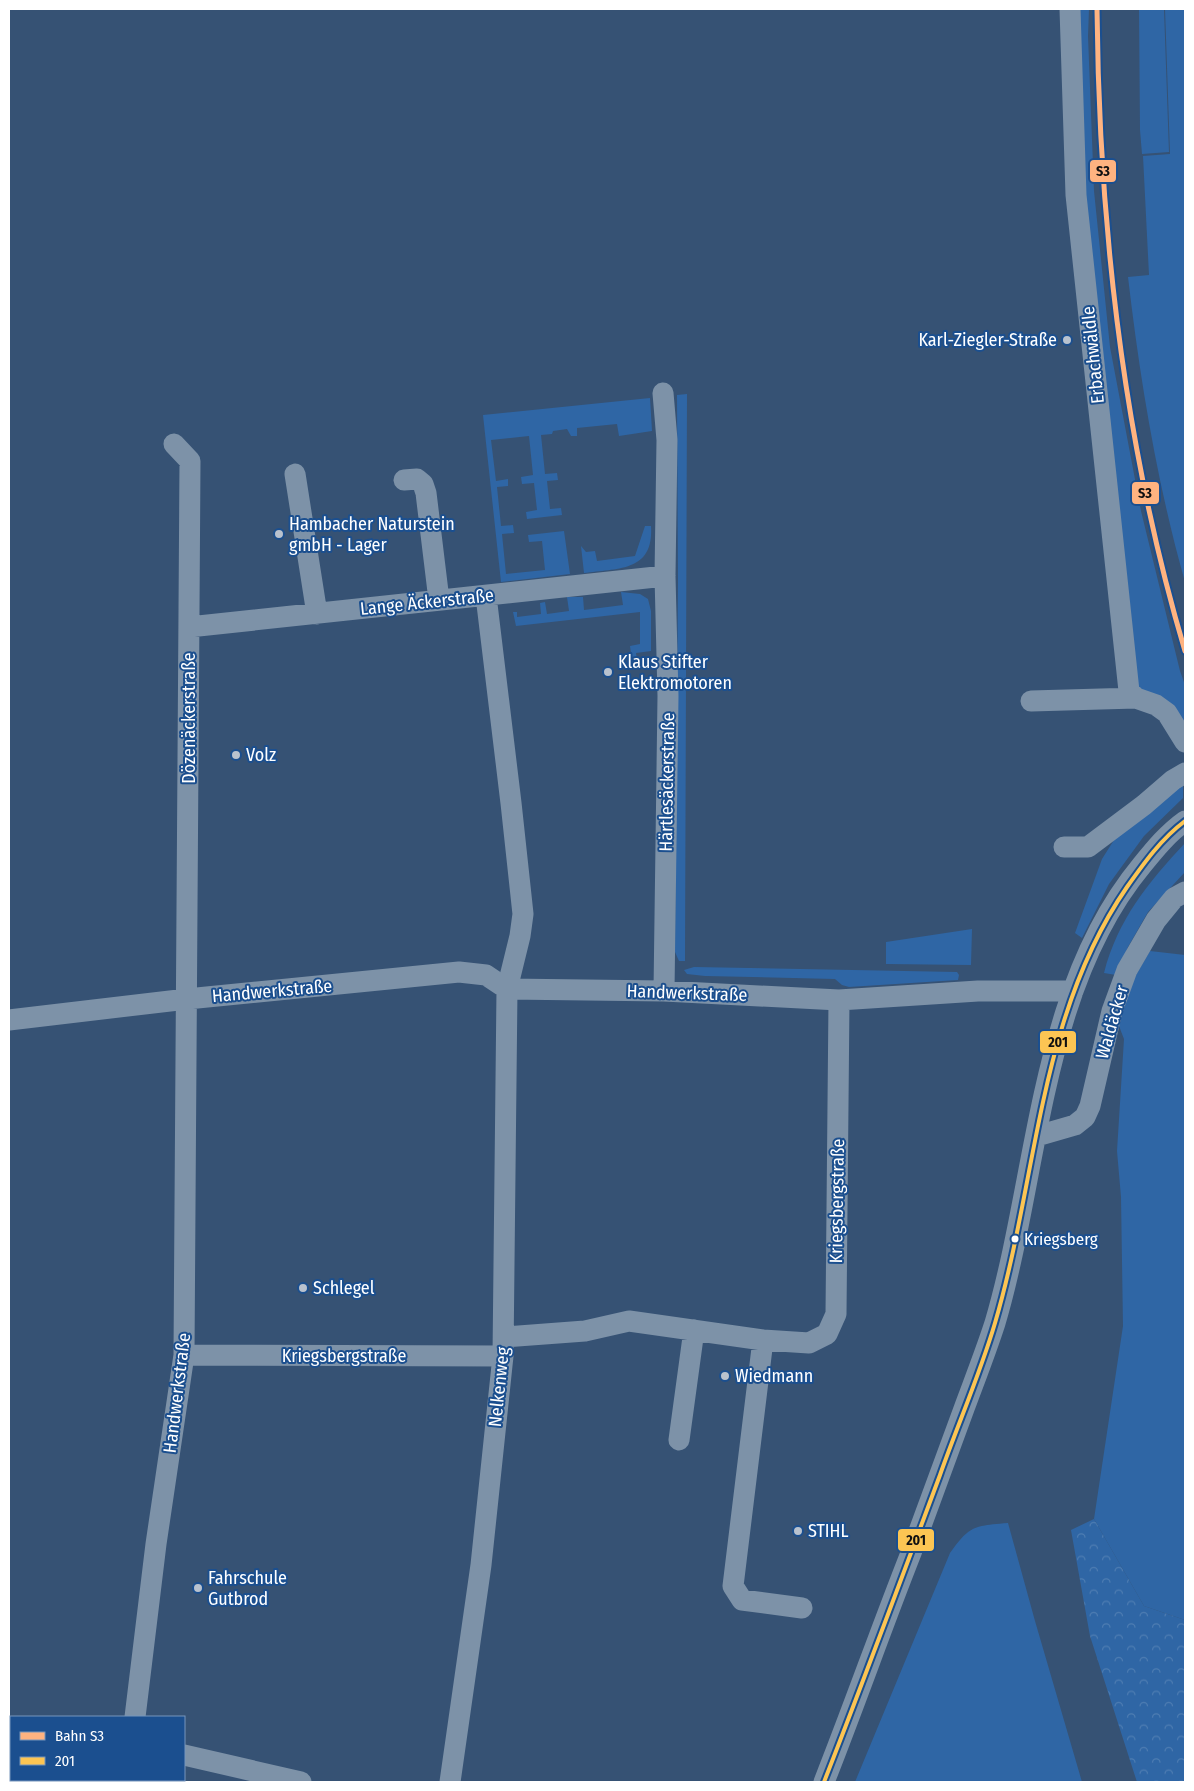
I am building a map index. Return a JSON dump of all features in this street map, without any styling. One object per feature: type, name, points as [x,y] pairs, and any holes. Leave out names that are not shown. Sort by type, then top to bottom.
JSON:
[{"type":"street","name":"Erbachwäldle","points":[[1070,9],[1076,195],[1129,691],[1136,698]]},
{"type":"street","name":"Härtlesäckerstraße","points":[[663,393],[659,440],[666,576],[668,696],[664,991]]},
{"type":"street","name":"Dözenäckerstraße","points":[[174,444],[190,461],[187,999]]},
{"type":"street","points":[[295,474],[317,614]]},
{"type":"street","points":[[404,480],[417,479],[423,484],[426,493],[439,600]]},
{"type":"street","name":"Lange Äckerstraße","points":[[189,627],[666,576]]},
{"type":"street","name":"Nelkenweg","points":[[450,1782],[480,1565],[504,1346],[507,989],[520,936],[523,914],[486,596]]},
{"type":"street","points":[[1031,701],[1136,698],[1156,705],[1167,713],[1185,742]]},
{"type":"street","points":[[1064,847],[1088,847],[1144,805],[1172,780],[1185,773]]},
{"type":"street","points":[[824,1782],[934,1490],[994,1323],[1013,1251],[1049,1071],[1073,991],[1094,941],[1111,908],[1132,877],[1158,845],[1185,820]]},
{"type":"street","name":"Waldäcker","points":[[1036,1136],[1075,1125],[1085,1117],[1090,1106],[1112,1011],[1127,970],[1156,920],[1174,898],[1185,892]]},
{"type":"street","name":"Handwerkstraße","points":[[135,1716],[156,1544],[184,1355],[187,999],[459,972],[486,975],[507,989],[664,991],[839,1000],[978,991],[1073,991]]},
{"type":"street","points":[[9,1020],[187,999]]},
{"type":"street","name":"Kriegsbergstraße","points":[[184,1355],[504,1346],[629,1321],[763,1340],[809,1344],[827,1334],[836,1314],[839,1000]]},
{"type":"street","points":[[679,1440],[694,1330]]},
{"type":"street","points":[[763,1340],[733,1586],[742,1600],[802,1608]]},
{"type":"street","points":[[185,1755],[300,1782]]},
{"type":"green space","points":[[1073,9],[1089,9],[1088,36],[1094,191],[1110,347],[1141,511],[1185,685],[1185,732],[1144,695],[1135,681],[1097,359]]},
{"type":"green space","points":[[1139,9],[1164,9],[1169,152],[1142,154],[1140,130]]},
{"type":"green space","points":[[1165,9],[1185,9],[1185,582],[1166,507],[1150,431],[1128,277],[1149,275],[1143,156],[1170,154]]},
{"type":"green space","points":[[687,394],[685,961],[679,961],[675,952],[678,582],[677,395]]},
{"type":"green space","points":[[650,398],[652,431],[619,436],[617,424],[577,428],[577,436],[571,436],[567,429],[541,435],[545,474],[557,473],[558,480],[547,481],[550,509],[561,508],[562,515],[527,519],[526,512],[537,510],[534,483],[522,484],[521,477],[533,475],[529,436],[491,440],[496,481],[508,479],[508,486],[497,487],[501,526],[513,525],[514,533],[502,534],[506,574],[545,570],[542,541],[529,542],[528,535],[564,531],[570,574],[501,582],[483,415]]},
{"type":"green space","points":[[645,526],[651,526],[650,541],[647,552],[640,560],[621,568],[584,573],[581,546],[586,552],[595,551],[597,561],[635,556]]},
{"type":"green space","points":[[621,592],[640,594],[648,599],[651,611],[651,651],[636,653],[638,668],[633,669],[630,646],[640,644],[640,612],[516,626],[513,612],[517,612],[517,617],[541,614],[540,603],[545,602],[547,614],[569,611],[567,597],[583,597],[584,610],[623,605]]},
{"type":"green space","points":[[1183,784],[1183,798],[1144,836],[1109,884],[1082,938],[1075,933],[1102,859],[1114,840]]},
{"type":"green space","points":[[1185,843],[1185,872],[1148,912],[1128,947],[1116,975],[1104,973],[1117,936],[1126,919],[1147,887]]},
{"type":"green space","points":[[972,929],[971,965],[886,964],[886,942]]},
{"type":"green space","points":[[1150,951],[1185,955],[1185,1620],[1144,1606],[1094,1519],[1123,1326],[1121,1197],[1117,1151],[1124,1039],[1119,1026],[1127,990]]},
{"type":"green space","points":[[694,967],[957,972],[959,975],[958,980],[849,987],[842,985],[835,979],[705,976],[687,974],[684,970]]},
{"type":"green space","points":[[1094,1519],[1144,1606],[1185,1620],[1185,1782],[1137,1782],[1090,1636],[1071,1530]]},
{"type":"green space","points":[[1008,1523],[1082,1782],[855,1782],[950,1553],[968,1532],[980,1526]]},
{"type":"rail line","name":"S3","points":[[1097,9],[1103,172],[1109,253],[1118,333],[1130,414],[1145,493],[1185,651]]},
{"type":"transit line","name":"201","points":[[824,1782],[989,1342],[1009,1268],[1057,1043],[1075,989],[1098,937],[1127,887],[1146,860],[1185,821]]},
{"type":"place","name":"Karl-Ziegler-Straße","points":[[1067,340]]},
{"type":"place","name":"Hambacher Naturstein gmbH - Lager","points":[[279,534]]},
{"type":"place","name":"Klaus Stifter Elektromotoren","points":[[608,672]]},
{"type":"place","name":"Volz","points":[[236,755]]},
{"type":"place","name":"Kriegsberg","points":[[1015,1239]]},
{"type":"place","name":"Schlegel","points":[[303,1288]]},
{"type":"place","name":"Wiedmann","points":[[725,1376]]},
{"type":"place","name":"STIHL","points":[[798,1531]]},
{"type":"place","name":"Fahrschule Gutbrod","points":[[198,1588]]}]
